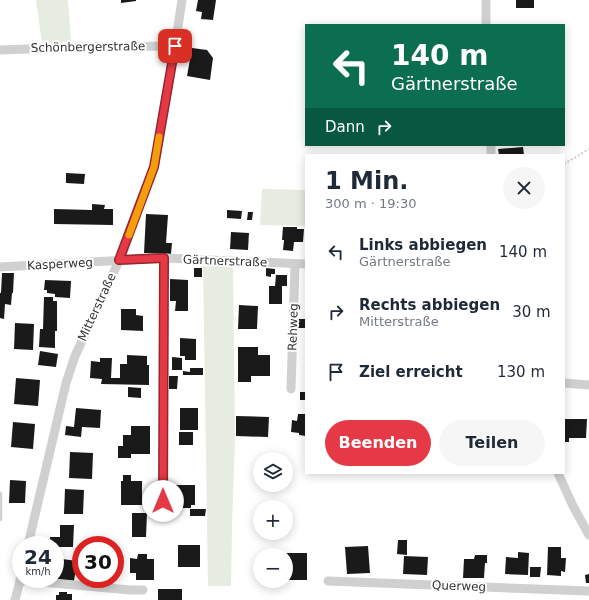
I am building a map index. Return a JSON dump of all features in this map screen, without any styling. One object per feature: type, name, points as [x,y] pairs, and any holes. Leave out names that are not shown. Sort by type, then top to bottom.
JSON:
[{"type":"street","name":"Mitterstraße","points":[[30,536],[66,383],[74,356],[119,260],[154,167],[182,0]]},
{"type":"street","points":[[486,0],[486,24]]},
{"type":"street","name":"Schönbergerstraße","points":[[0,50],[175,46]]},
{"type":"street","points":[[163,516],[164,258]]},
{"type":"street","name":"Gärtnerstraße","points":[[119,260],[164,258],[305,264]]},
{"type":"street","name":"Kasperweg","points":[[0,267],[119,260]]},
{"type":"street","name":"Rehweg","points":[[291,389],[295,264]]},
{"type":"street","points":[[565,383],[589,384]]},
{"type":"street","points":[[558,474],[573,506],[589,535]]},
{"type":"street","name":"Querweg","points":[[328,581],[589,591]]},
{"type":"street","points":[[64,583],[143,590]]},
{"type":"street","points":[[15,600],[19,588]]},
{"type":"lane","points":[[0,494],[0,520]]},
{"type":"path","points":[[565,163],[589,149]]},
{"type":"shaded area","points":[[36,0],[68,0],[71,42],[42,43]]},
{"type":"shaded area","points":[[262,189],[305,190],[305,226],[260,225]]},
{"type":"shaded area","points":[[233,265],[235,439],[231,586],[208,586],[203,266]]},
{"type":"building","points":[[121,0],[136,0],[136,1],[121,3]]},
{"type":"building","points":[[198,0],[216,0],[213,20],[201,19],[202,12],[196,11]]},
{"type":"building","points":[[516,0],[534,0],[534,8],[516,8]]},
{"type":"building","points":[[192,48],[207,50],[213,58],[210,80],[187,76]]},
{"type":"building","points":[[523,147],[524,154],[499,154],[498,149]]},
{"type":"building","points":[[66,173],[85,174],[84,184],[66,183]]},
{"type":"building","points":[[92,204],[105,205],[104,209],[113,209],[113,225],[54,224],[54,209],[92,210]]},
{"type":"building","points":[[227,210],[242,211],[241,219],[227,218]]},
{"type":"building","points":[[248,212],[253,212],[252,220],[247,220]]},
{"type":"building","points":[[146,214],[168,215],[166,243],[172,243],[171,254],[144,253]]},
{"type":"building","points":[[283,227],[297,227],[297,229],[304,229],[303,242],[294,242],[293,251],[283,250]]},
{"type":"building","points":[[231,232],[249,233],[248,250],[230,249]]},
{"type":"building","points":[[194,268],[202,268],[202,277],[194,277]]},
{"type":"building","points":[[266,268],[275,269],[275,274],[271,274],[271,277],[266,276]]},
{"type":"building","points":[[2,273],[14,273],[11,305],[5,304],[4,319],[0,318]]},
{"type":"building","points":[[276,275],[287,275],[287,286],[282,286],[282,304],[269,304],[269,286],[275,286]]},
{"type":"building","points":[[170,279],[188,280],[188,311],[175,311],[176,301],[170,301]]},
{"type":"building","points":[[45,280],[71,281],[70,298],[55,297],[55,294],[47,293],[47,290],[44,290]]},
{"type":"building","points":[[44,297],[53,297],[53,301],[57,301],[57,331],[55,331],[55,348],[39,347],[40,329],[43,329]]},
{"type":"building","points":[[239,305],[258,306],[257,329],[238,329]]},
{"type":"building","points":[[121,309],[136,309],[136,315],[143,316],[143,331],[121,330]]},
{"type":"building","points":[[297,319],[305,319],[305,328],[297,328]]},
{"type":"building","points":[[15,323],[34,324],[33,350],[14,349]]},
{"type":"building","points":[[180,338],[196,339],[196,360],[185,360],[185,356],[180,356]]},
{"type":"building","points":[[238,347],[258,347],[258,355],[270,355],[270,376],[251,376],[251,382],[238,382]]},
{"type":"building","points":[[40,351],[58,354],[56,367],[38,365]]},
{"type":"building","points":[[127,355],[147,356],[147,365],[149,365],[149,385],[101,384],[102,379],[90,378],[91,361],[100,362],[100,358],[112,358],[111,378],[120,378],[120,364],[127,364]]},
{"type":"building","points":[[172,357],[182,358],[182,370],[172,370]]},
{"type":"building","points":[[190,368],[203,368],[203,375],[183,375],[183,371],[190,372]]},
{"type":"building","points":[[169,376],[178,376],[177,389],[169,389]]},
{"type":"building","points":[[16,378],[40,380],[38,406],[14,404]]},
{"type":"building","points":[[128,387],[141,388],[141,398],[128,397]]},
{"type":"building","points":[[300,392],[305,392],[305,400],[300,400]]},
{"type":"building","points":[[76,408],[101,410],[100,428],[82,427],[81,437],[65,435],[66,426],[74,427]]},
{"type":"building","points":[[180,408],[198,408],[198,430],[180,430]]},
{"type":"building","points":[[298,414],[305,414],[305,436],[291,432],[292,420],[297,421]]},
{"type":"building","points":[[236,416],[269,417],[268,437],[236,436]]},
{"type":"building","points":[[565,419],[587,419],[586,438],[569,438],[569,442],[565,442]]},
{"type":"building","points":[[13,422],[35,424],[33,449],[11,447]]},
{"type":"building","points":[[131,426],[150,426],[150,454],[131,454],[131,458],[118,458],[118,446],[123,446],[123,435],[131,435]]},
{"type":"building","points":[[179,432],[193,432],[193,445],[179,445]]},
{"type":"building","points":[[70,452],[93,453],[92,479],[69,478]]},
{"type":"building","points":[[123,475],[131,475],[131,481],[142,481],[142,505],[121,505],[121,481],[123,481]]},
{"type":"building","points":[[10,480],[26,481],[25,503],[9,503]]},
{"type":"building","points":[[176,485],[195,485],[195,505],[191,505],[191,508],[179,508],[179,504],[177,504]]},
{"type":"building","points":[[65,489],[84,490],[83,514],[64,514]]},
{"type":"building","points":[[190,509],[206,509],[205,516],[190,516]]},
{"type":"building","points":[[132,513],[147,513],[146,537],[132,537]]},
{"type":"building","points":[[60,525],[74,525],[72,547],[64,547],[64,536],[60,536]]},
{"type":"building","points":[[398,540],[407,540],[407,555],[397,554]]},
{"type":"building","points":[[178,545],[200,545],[200,567],[178,567]]},
{"type":"building","points":[[368,546],[370,573],[347,574],[345,547]]},
{"type":"building","points":[[548,547],[561,547],[561,558],[566,558],[565,572],[561,571],[561,576],[547,575]]},
{"type":"building","points":[[518,552],[529,553],[528,575],[505,574],[506,557],[518,558]]},
{"type":"building","points":[[293,553],[307,553],[307,580],[293,580]]},
{"type":"building","points":[[138,554],[147,554],[147,559],[154,559],[154,580],[136,580],[136,573],[130,573],[130,558],[137,559]]},
{"type":"building","points":[[475,555],[487,555],[484,578],[463,578],[464,559],[474,559]]},
{"type":"building","points":[[404,556],[428,557],[427,575],[403,574]]},
{"type":"building","points":[[64,559],[72,560],[72,581],[64,580]]},
{"type":"building","points":[[530,567],[541,567],[540,577],[530,577]]},
{"type":"building","points":[[589,574],[589,583],[586,583],[585,575]]},
{"type":"building","points":[[158,589],[182,589],[182,600],[158,600]]},
{"type":"building","points":[[59,592],[67,592],[67,594],[72,594],[72,600],[56,600],[56,595],[59,595]]},
{"type":"slow traffic","points":[[129,235],[154,167],[159,137]]},
{"type":"route","points":[[163,501],[164,258],[119,260],[154,167],[175,46]]}]
